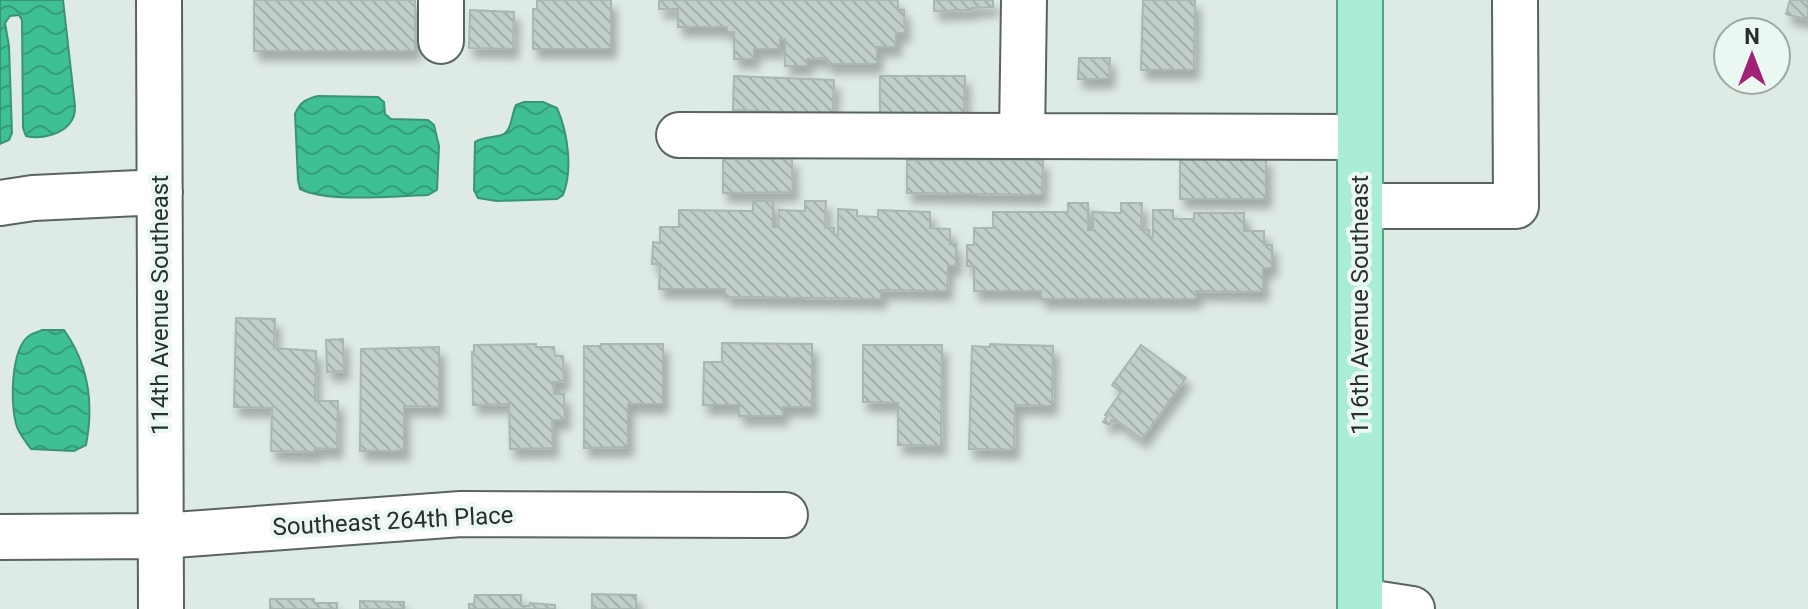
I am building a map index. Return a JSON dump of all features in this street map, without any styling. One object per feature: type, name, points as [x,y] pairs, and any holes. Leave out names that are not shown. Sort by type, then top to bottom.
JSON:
[{"type":"main road","name":"116th Avenue Southeast","points":[[1360,0],[1360,605]]},
{"type":"street","name":"114th Avenue Southeast","points":[[159,0],[161,609]]},
{"type":"street","points":[[1022,136],[1024,0]]},
{"type":"street","points":[[1360,206],[1516,206],[1515,0]]},
{"type":"street","points":[[679,135],[1360,137]]},
{"type":"street","points":[[0,203],[33,198],[160,192]]},
{"type":"street","name":"Southeast 264th Place","points":[[0,537],[161,536],[461,514],[785,515]]},
{"type":"street","points":[[1360,605],[1412,609]]},
{"type":"water","points":[[0,0],[63,0],[75,108],[69,125],[58,132],[26,136],[23,128],[22,20],[19,15],[10,16],[5,23],[9,46],[12,133],[9,140],[0,144]]},
{"type":"water","points":[[318,96],[378,97],[384,102],[385,114],[391,119],[428,120],[434,125],[439,146],[437,190],[428,195],[362,198],[327,196],[300,189],[295,114],[304,102]]},
{"type":"water","points":[[543,102],[557,108],[568,152],[568,174],[563,195],[557,199],[497,201],[478,198],[474,190],[475,142],[505,133],[516,105]]},
{"type":"water","points":[[42,330],[64,330],[84,371],[89,400],[88,430],[86,445],[74,451],[31,449],[17,427],[13,406],[15,365],[23,342]]},
{"type":"building","points":[[254,0],[415,0],[415,51],[254,51]]},
{"type":"building","points":[[537,0],[611,0],[611,49],[533,49],[533,9],[537,9]]},
{"type":"building","points":[[659,0],[898,0],[898,10],[904,10],[905,33],[896,33],[896,47],[877,47],[877,64],[827,64],[827,58],[807,59],[807,66],[785,66],[785,39],[780,39],[780,49],[754,49],[754,59],[734,59],[734,32],[727,32],[727,27],[678,27],[678,9],[659,9]]},
{"type":"building","points":[[934,0],[993,0],[993,7],[934,11]]},
{"type":"building","points":[[1143,0],[1195,0],[1194,70],[1141,70]]},
{"type":"building","points":[[1790,0],[1808,0],[1808,20],[1786,14]]},
{"type":"building","points":[[470,10],[514,12],[513,49],[469,48]]},
{"type":"building","points":[[1079,58],[1110,58],[1109,79],[1078,79]]},
{"type":"building","points":[[734,76],[834,80],[833,114],[733,110]]},
{"type":"building","points":[[880,76],[965,76],[964,117],[880,116]]},
{"type":"building","points":[[1180,157],[1266,157],[1266,199],[1180,199]]},
{"type":"building","points":[[792,158],[793,192],[723,193],[723,159]]},
{"type":"building","points":[[907,160],[1043,160],[1042,195],[907,193]]},
{"type":"building","points":[[753,201],[773,201],[773,227],[778,227],[779,210],[805,211],[805,201],[826,201],[825,228],[834,228],[834,235],[838,235],[838,209],[857,210],[857,216],[878,217],[878,210],[930,212],[930,228],[950,229],[950,244],[956,244],[956,266],[948,266],[947,291],[881,290],[881,299],[725,297],[725,289],[659,289],[660,264],[652,264],[653,242],[660,243],[660,227],[679,227],[679,210],[753,211]]},
{"type":"building","points":[[1068,203],[1088,203],[1088,230],[1093,230],[1093,212],[1121,213],[1121,203],[1142,203],[1141,230],[1149,230],[1149,237],[1153,237],[1153,210],[1173,210],[1173,219],[1194,219],[1194,213],[1244,213],[1244,231],[1264,231],[1264,245],[1272,245],[1272,268],[1263,268],[1263,292],[1196,291],[1196,299],[1041,299],[1041,291],[974,291],[974,266],[967,266],[967,245],[974,245],[974,228],[993,228],[993,212],[1068,212]]},
{"type":"building","points":[[236,318],[275,319],[274,348],[316,351],[315,401],[338,401],[337,449],[271,451],[272,408],[234,407]]},
{"type":"building","points":[[343,339],[344,371],[327,372],[326,340]]},
{"type":"building","points":[[722,343],[812,344],[812,407],[783,407],[783,416],[739,416],[739,405],[703,405],[704,362],[722,362]]},
{"type":"building","points":[[536,344],[536,347],[554,347],[555,356],[563,356],[564,381],[553,382],[554,394],[564,394],[565,420],[552,420],[553,448],[510,449],[509,404],[473,405],[472,352],[474,345]]},
{"type":"building","points":[[663,344],[663,404],[628,404],[628,447],[584,448],[584,346]]},
{"type":"building","points":[[990,344],[1053,346],[1052,406],[1015,405],[1014,450],[969,449],[972,346],[990,347]]},
{"type":"building","points":[[863,345],[942,345],[941,446],[898,445],[898,403],[863,402]]},
{"type":"building","points":[[1141,345],[1186,378],[1142,439],[1116,420],[1109,425],[1103,422],[1121,392],[1112,385]]},
{"type":"building","points":[[439,347],[439,407],[404,406],[404,451],[360,451],[361,349]]},
{"type":"building","points":[[592,594],[636,595],[636,609],[592,609]]},
{"type":"building","points":[[475,595],[521,595],[521,606],[529,606],[530,603],[555,605],[555,609],[469,609],[469,604],[474,604]]},
{"type":"building","points":[[270,599],[314,599],[314,603],[337,603],[337,609],[270,609]]},
{"type":"building","points":[[360,601],[404,602],[404,609],[360,609]]}]
